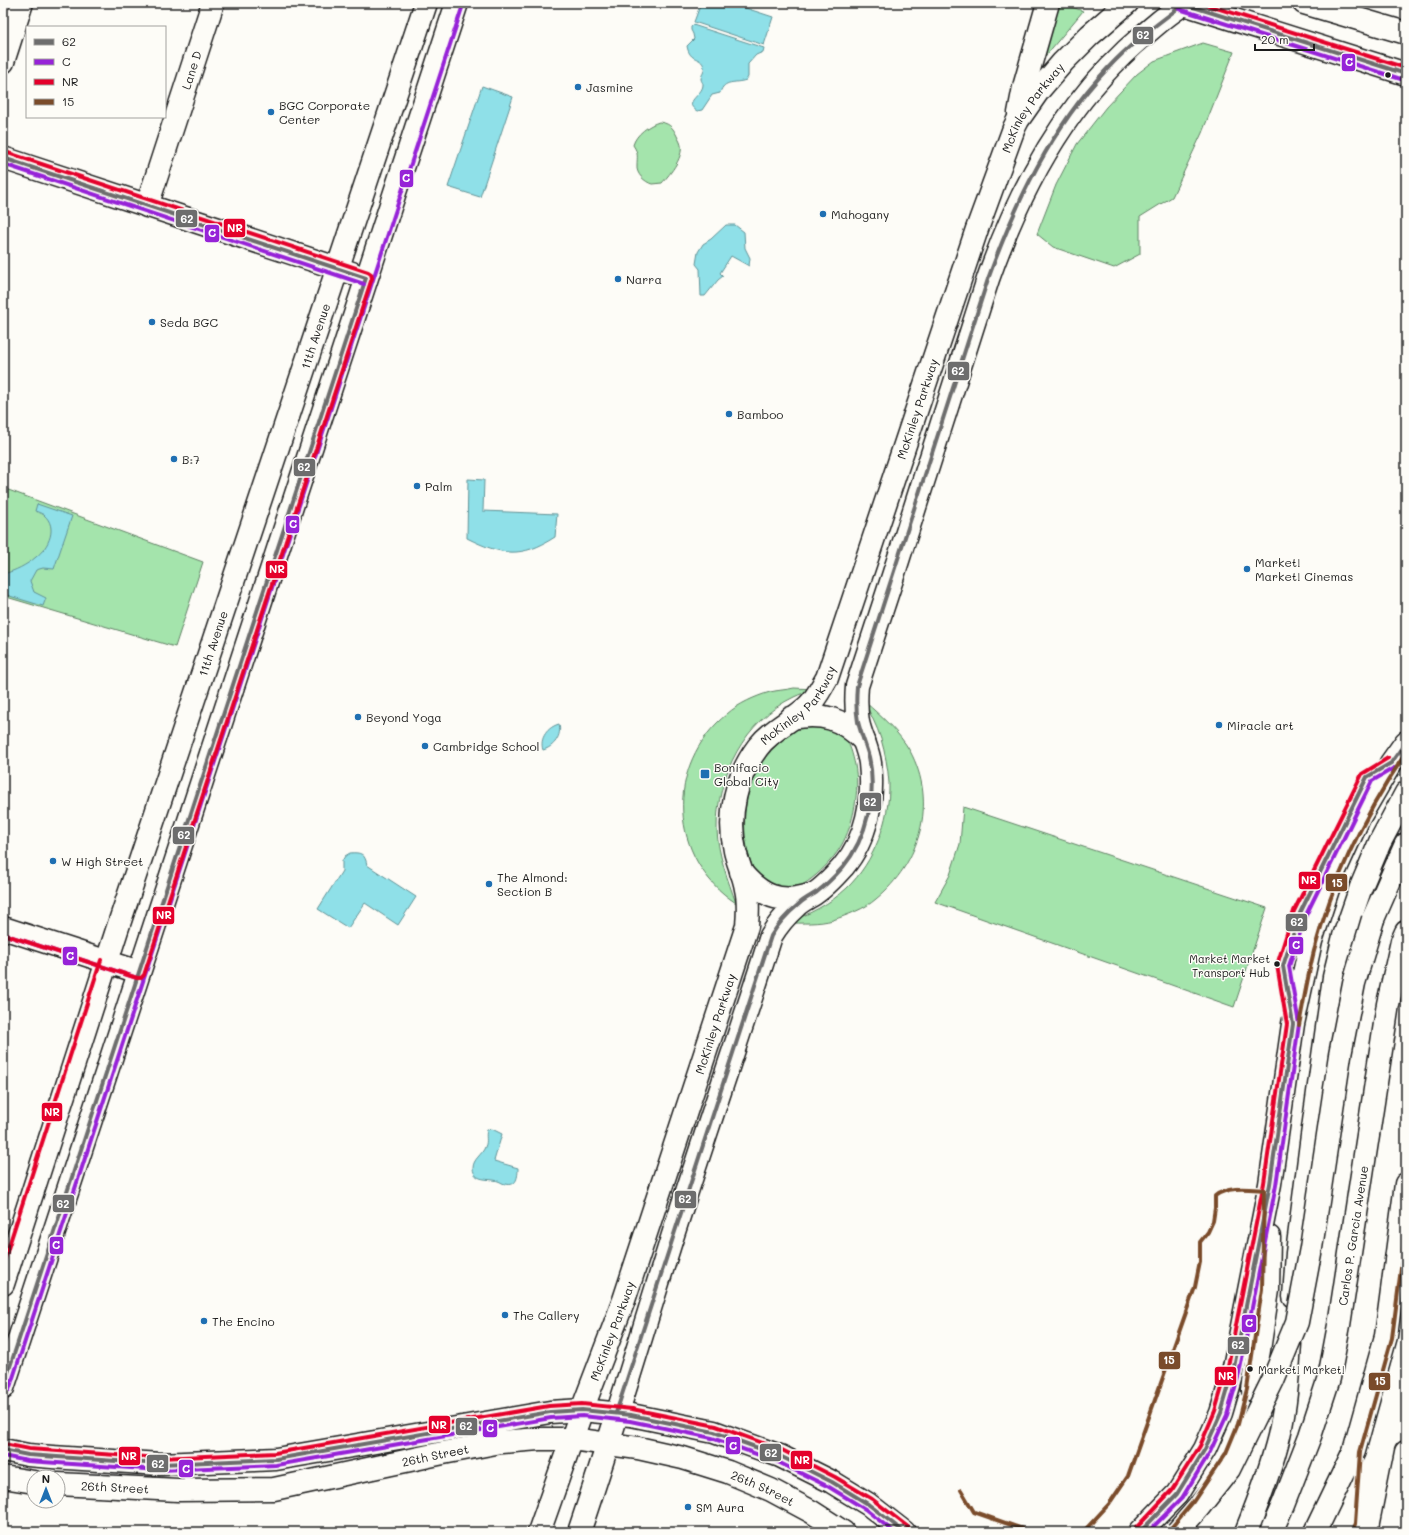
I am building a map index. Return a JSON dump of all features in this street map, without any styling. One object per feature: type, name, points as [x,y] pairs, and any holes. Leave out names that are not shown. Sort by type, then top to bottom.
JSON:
[{"type":"main road","points":[[3,62],[22,3]]},
{"type":"main road","name":"Lane D","points":[[147,206],[213,3]]},
{"type":"main road","name":"11th Avenue","points":[[3,1284],[107,962],[426,3]]},
{"type":"main road","points":[[3,1388],[457,3]]},
{"type":"main road","points":[[1018,120],[1024,88],[1048,3]]},
{"type":"main road","name":"McKinley Parkway","points":[[539,1532],[628,1286],[748,926],[747,895],[734,850],[732,828],[733,806],[738,785],[746,765],[758,747],[773,731],[808,706],[817,695],[827,678],[976,229],[1018,120],[1039,90],[1063,62],[1090,35],[1127,3]]},
{"type":"main road","points":[[579,1532],[770,936],[782,918],[832,879],[846,863],[857,845],[865,825],[870,804],[871,783],[869,762],[856,705],[857,686],[1001,242],[1012,215],[1045,153],[1063,124],[1107,69],[1131,45],[1184,3],[1406,74]]},
{"type":"main road","points":[[1304,3],[1329,7],[1406,33]]},
{"type":"main road","points":[[3,158],[366,278]]},
{"type":"main road","points":[[791,718],[807,715],[823,716],[839,721],[853,730],[864,741]]},
{"type":"main road","points":[[1140,1532],[1177,1494],[1205,1449],[1221,1413],[1234,1364],[1270,1184],[1293,1024],[1311,942],[1332,877],[1359,818],[1391,763],[1406,742]]},
{"type":"main road","points":[[1246,1532],[1264,1488],[1280,1434],[1287,1386],[1298,1245],[1334,977],[1344,936],[1361,887],[1380,842],[1406,794]]},
{"type":"main road","points":[[1177,1532],[1199,1507],[1229,1468],[1273,1380],[1296,1322],[1311,1248],[1340,1055],[1354,983],[1373,919],[1406,844]]},
{"type":"main road","points":[[740,871],[751,884],[766,894],[782,899],[799,898],[815,893]]},
{"type":"main road","points":[[3,928],[139,972]]},
{"type":"main road","name":"Carlos P. Garcia Avenue","points":[[1270,1532],[1283,1504],[1310,1436],[1329,1378],[1339,1325],[1388,1004],[1402,941],[1406,932]]},
{"type":"main road","points":[[1253,1390],[1268,1290],[1270,1184]]},
{"type":"main road","points":[[1315,1532],[1354,1451],[1386,1336],[1406,1184]]},
{"type":"main road","name":"26th Street","points":[[3,1450],[52,1458],[160,1464],[276,1459],[543,1414],[582,1410],[616,1413],[645,1417],[714,1432],[780,1456],[842,1488],[874,1509],[904,1532]]},
{"type":"main road","name":"26th Street","points":[[66,1484],[178,1490],[274,1489],[501,1442],[539,1439],[572,1439],[638,1448],[683,1458],[728,1472],[771,1490],[812,1512],[843,1532]]},
{"type":"main road","points":[[1390,1532],[1406,1452]]},
{"type":"main road","points":[[3,1477],[26,1481]]},
{"type":"green space","points":[[1053,3],[1061,3],[1083,11],[1037,66]]},
{"type":"green space","points":[[1203,43],[1234,52],[1202,133],[1172,197],[1140,217],[1140,254],[1114,268],[1053,247],[1037,234],[1056,185],[1077,144],[1106,107],[1137,74],[1154,61]]},
{"type":"green space","points":[[659,122],[669,125],[673,129],[680,142],[681,153],[676,164],[662,183],[652,184],[644,180],[639,175],[637,169],[637,153],[633,145],[643,130]]},
{"type":"green space","points":[[3,488],[203,562],[175,647],[3,596]]},
{"type":"green space","points":[[794,688],[814,689],[794,697],[777,707],[761,720],[748,735],[737,752],[728,770],[722,790],[718,810],[717,830],[719,849],[736,903],[714,884],[697,862],[687,837],[683,811],[684,785],[692,759],[707,735],[731,710],[747,701],[773,691]]},
{"type":"green space","points":[[865,702],[901,737],[910,751],[918,771],[923,791],[923,811],[920,831],[904,868],[891,884],[867,906],[833,920],[810,923],[787,923],[834,899],[857,878],[872,853],[883,826],[889,797],[889,777],[881,739]]},
{"type":"green space","points":[[825,722],[844,737],[852,754],[855,765],[857,785],[855,807],[846,837],[837,853],[831,860],[816,875],[799,887],[783,891],[761,880],[750,861],[745,836],[746,802],[752,781],[771,750],[781,740],[798,728],[811,723]]},
{"type":"green space","points":[[963,807],[1267,908],[1234,1007],[935,902],[950,875],[960,844]]},
{"type":"water","points":[[701,3],[730,3],[773,17],[764,45],[694,22]]},
{"type":"water","points":[[693,25],[764,48],[763,52],[756,55],[748,64],[748,77],[746,80],[727,84],[720,93],[712,95],[702,110],[697,111],[691,105],[702,89],[703,84],[701,79],[704,67],[703,63],[690,55],[688,51],[687,46],[694,39],[691,30]]},
{"type":"water","points":[[482,86],[513,97],[480,197],[448,187]]},
{"type":"water","points":[[726,225],[735,225],[744,232],[745,248],[750,258],[749,266],[731,256],[720,273],[723,276],[705,296],[701,296],[700,269],[696,264],[698,252],[703,244],[711,239]]},
{"type":"water","points":[[468,479],[484,480],[483,511],[557,514],[555,537],[532,549],[511,552],[490,548],[467,538]]},
{"type":"water","points":[[37,504],[72,516],[54,569],[43,568],[36,570],[30,581],[34,592],[46,598],[43,606],[3,594],[3,574],[21,567],[41,553],[50,537],[51,531],[48,520],[44,515],[35,511]]},
{"type":"water","points":[[559,724],[560,728],[558,737],[554,744],[543,750],[543,737],[548,730]]},
{"type":"water","points":[[350,853],[362,854],[367,865],[416,897],[398,925],[365,903],[348,928],[318,909],[342,871],[342,861],[345,856]]},
{"type":"water","points":[[492,1129],[502,1134],[494,1161],[518,1168],[517,1177],[513,1184],[510,1185],[498,1181],[482,1179],[476,1176],[474,1172],[474,1162],[484,1150],[486,1145],[487,1130]]},
{"type":"transit line","name":"NR","points":[[1201,3],[1406,68]]},
{"type":"transit line","name":"62","points":[[616,1413],[771,936],[791,911],[817,892],[843,867],[858,843],[864,829],[871,800],[872,786],[869,757],[858,722],[856,704],[857,686],[988,279],[1023,194],[1052,141],[1087,92],[1107,69],[1134,43],[1184,4],[1406,74]]},
{"type":"transit line","name":"C","points":[[9,1390],[463,5]]},
{"type":"transit line","name":"C","points":[[1179,9],[1404,80]]},
{"type":"transit line","name":"NR","points":[[3,934],[137,978],[141,978],[144,975],[372,278],[371,274],[368,272],[5,152]]},
{"type":"transit line","name":"62","points":[[3,158],[366,278],[3,1388]]},
{"type":"transit line","name":"C","points":[[3,164],[364,284]]},
{"type":"transit line","name":"62","points":[[1140,1532],[1177,1494],[1205,1449],[1221,1413],[1233,1372],[1270,1184],[1293,1024],[1283,966],[1300,913],[1367,777],[1391,763],[1406,742]]},
{"type":"transit line","name":"15","points":[[1299,1025],[1314,951],[1341,873],[1364,823],[1377,799],[1406,753]]},
{"type":"transit line","name":"NR","points":[[1136,1528],[1172,1490],[1200,1446],[1215,1411],[1227,1371],[1264,1183],[1287,1024],[1277,965],[1294,911],[1362,774],[1388,758]]},
{"type":"transit line","name":"C","points":[[1148,1532],[1182,1498],[1210,1452],[1227,1415],[1239,1374],[1276,1185],[1299,1024],[1289,966],[1306,915],[1372,781],[1394,768]]},
{"type":"transit line","name":"C","points":[[3,934],[137,978]]},
{"type":"transit line","name":"NR","points":[[3,1264],[101,960]]},
{"type":"transit line","name":"15","points":[[1083,1532],[1109,1504],[1128,1476],[1195,1287],[1200,1262],[1200,1242],[1208,1232],[1213,1221],[1215,1196],[1232,1189],[1264,1190],[1262,1289],[1247,1389],[1238,1424],[1226,1453],[1193,1502],[1171,1528]]},
{"type":"transit line","name":"15","points":[[1352,1532],[1355,1524],[1360,1452],[1392,1338],[1406,1230]]},
{"type":"transit line","name":"NR","points":[[4,1444],[29,1449],[160,1458],[275,1453],[549,1406],[582,1404],[632,1409],[716,1426],[782,1450],[835,1477],[872,1499],[908,1527]]},
{"type":"transit line","name":"62","points":[[3,1450],[28,1455],[160,1464],[276,1459],[550,1412],[582,1410],[631,1415],[714,1432],[780,1456],[832,1482],[868,1504],[904,1532]]},
{"type":"transit line","name":"C","points":[[3,1456],[28,1461],[160,1470],[276,1465],[551,1418],[582,1416],[630,1421],[712,1438],[778,1462],[829,1487],[865,1509],[894,1532]]},
{"type":"transit line","name":"15","points":[[961,1490],[974,1512],[1031,1532]]},
{"type":"place","name":"Jasmine","points":[[578,87]]},
{"type":"place","name":"BGC Corporate Center","points":[[271,112]]},
{"type":"place","name":"Mahogany","points":[[823,214]]},
{"type":"place","name":"Narra","points":[[618,279]]},
{"type":"place","name":"Seda BGC","points":[[152,322]]},
{"type":"place","name":"Bamboo","points":[[729,414]]},
{"type":"place","name":"B:7","points":[[174,459]]},
{"type":"place","name":"Palm","points":[[417,486]]},
{"type":"place","name":"Market! Market! Cinemas","points":[[1247,569]]},
{"type":"place","name":"Beyond Yoga","points":[[358,717]]},
{"type":"place","name":"Miracle art","points":[[1219,725]]},
{"type":"place","name":"Cambridge School","points":[[425,746]]},
{"type":"place","name":"Bonifacio Global City","points":[[705,774]]},
{"type":"place","name":"W High Street","points":[[53,861]]},
{"type":"place","name":"The Almond: Section B","points":[[489,884]]},
{"type":"place","name":"Market Market Transport Hub","points":[[1277,964]]},
{"type":"place","name":"The Callery","points":[[505,1315]]},
{"type":"place","name":"The Encino","points":[[204,1321]]},
{"type":"place","name":"Market! Market!","points":[[1250,1369]]},
{"type":"place","name":"SM Aura","points":[[688,1507]]}]
